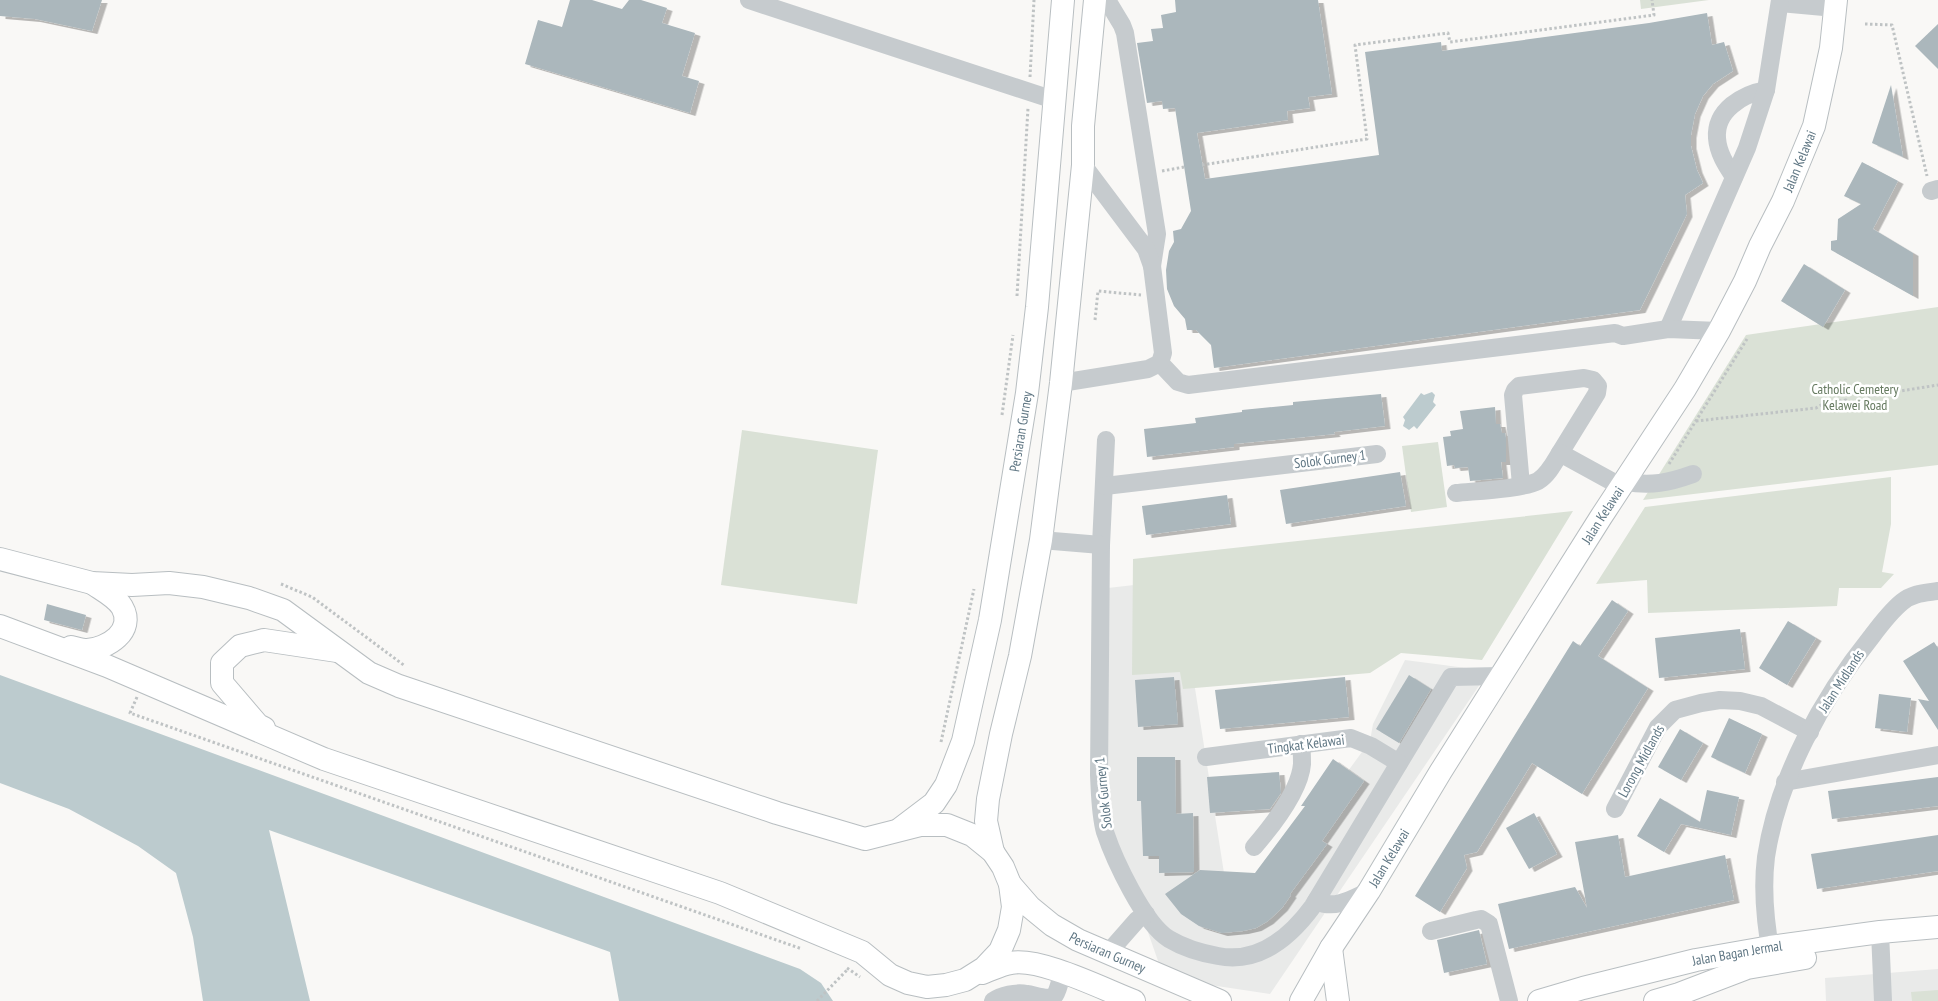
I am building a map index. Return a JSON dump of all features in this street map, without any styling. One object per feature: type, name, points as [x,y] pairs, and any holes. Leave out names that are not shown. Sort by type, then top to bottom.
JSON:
[{"type":"main road","name":"Persiaran Gurney","points":[[895,833],[934,803],[946,785],[963,741],[990,620],[1028,393],[1063,0]]},
{"type":"main road","points":[[992,852],[986,821],[988,799],[1001,734],[1020,656],[1041,540],[1061,383],[1083,165],[1083,126],[1095,0]]},
{"type":"main road","name":"Jalan Kelawai","points":[[1301,1001],[1331,948],[1369,891],[1500,676],[1685,389],[1719,331],[1783,201],[1814,126],[1831,48],[1836,4]]},
{"type":"main road","points":[[0,559],[92,583],[132,585],[169,582],[248,598],[283,610],[370,673],[399,686],[778,813],[865,839],[895,833],[920,825],[947,826],[972,835],[992,852],[1003,867],[1010,884],[1013,907],[1009,930],[1000,951],[984,968],[965,980]]},
{"type":"main road","points":[[44,642],[85,650],[100,648],[114,640],[123,630],[126,618],[122,607],[92,583]]},
{"type":"main road","points":[[0,626],[107,666],[324,759],[720,892],[862,952],[890,975],[908,983],[927,987],[946,986],[1012,963],[1030,962],[1134,1001]]},
{"type":"main road","points":[[324,759],[258,725],[222,683],[222,663],[240,646],[264,640],[340,652]]},
{"type":"main road","name":"Persiaran Gurney","points":[[1010,884],[1030,907],[1052,925],[1078,940],[1220,1001]]},
{"type":"main road","name":"Jalan Bagan Jermal","points":[[1539,1001],[1696,960],[1771,955],[1880,939],[1938,927]]},
{"type":"main road","name":"Jalan Bagan Jermal","points":[[1880,939],[1938,942]]},
{"type":"main road","points":[[1331,948],[1338,1001]]},
{"type":"main road","name":"Jalan Bagan Jermal","points":[[1660,1000],[1746,968],[1771,955]]},
{"type":"main road","points":[[1621,980],[1649,984],[1656,989],[1660,1000]]},
{"type":"street","points":[[749,0],[1054,100]]},
{"type":"street","points":[[1107,0],[1125,33],[1157,234],[1152,266]]},
{"type":"street","points":[[1670,324],[1747,148],[1766,90],[1780,1],[1836,4]]},
{"type":"street","points":[[1734,177],[1719,149],[1717,138],[1720,120],[1740,98],[1766,90]]},
{"type":"street","points":[[1061,383],[1148,369],[1160,363],[1163,352],[1152,266],[1146,249],[1083,165]]},
{"type":"street","points":[[1160,363],[1178,382],[1188,385],[1615,333],[1621,328],[1670,324],[1719,331]]},
{"type":"street","points":[[1456,493],[1521,485],[1538,480],[1550,470],[1597,393],[1598,386],[1593,380],[1584,378],[1519,386],[1515,390],[1513,395],[1521,485]]},
{"type":"street","name":"Solok Gurney 1","points":[[1106,440],[1101,545],[1099,775],[1101,807],[1105,831],[1119,864],[1146,914],[1167,938],[1189,949],[1230,958],[1249,956],[1279,942],[1301,923],[1316,901],[1451,677],[1500,676]]},
{"type":"street","points":[[1560,453],[1624,485],[1671,482],[1693,474]]},
{"type":"street","name":"Solok Gurney 1","points":[[1105,486],[1377,454]]},
{"type":"street","points":[[1041,540],[1101,545]]},
{"type":"street","name":"Jalan Midlands","points":[[1771,955],[1765,888],[1766,859],[1777,809],[1786,782],[1826,704],[1865,644],[1902,601],[1915,594],[1938,591]]},
{"type":"street","name":"Lorong Midlands","points":[[1615,809],[1658,727],[1675,710],[1720,700],[1740,701],[1761,706],[1810,732]]},
{"type":"street","name":"Tingkat Kelawai","points":[[1206,756],[1351,738],[1371,746],[1399,763]]},
{"type":"street","points":[[1254,847],[1273,825],[1295,787],[1302,765],[1301,744]]},
{"type":"street","points":[[1786,782],[1938,755]]},
{"type":"street","points":[[1316,901],[1325,905],[1335,905],[1347,902],[1369,891]]},
{"type":"street","points":[[1108,953],[1137,920],[1146,914]]},
{"type":"street","points":[[1431,931],[1476,920],[1489,924],[1508,1001]]},
{"type":"street","points":[[1880,939],[1884,1001]]},
{"type":"street","points":[[992,1001],[1008,994],[1026,993],[1046,1000],[1051,999],[1055,996],[1062,973]]},
{"type":"path","points":[[1017,297],[1034,0]]},
{"type":"path","points":[[1202,165],[1367,139],[1355,45],[1448,33],[1450,42],[1654,15],[1652,0]]},
{"type":"path","points":[[1865,24],[1892,25],[1934,190]]},
{"type":"path","points":[[1180,168],[1184,167]]},
{"type":"path","points":[[1095,320],[1098,291],[1156,296]]},
{"type":"path","points":[[1002,420],[1014,325]]},
{"type":"path","points":[[1656,484],[1747,339]]},
{"type":"path","points":[[1696,421],[1816,408],[1823,404],[1846,400],[1851,406],[1861,404],[1869,396],[1938,385]]},
{"type":"path","points":[[281,584],[312,596],[408,668]]},
{"type":"path","points":[[939,748],[975,586]]},
{"type":"path","points":[[817,1001],[848,968]]},
{"type":"shaded area","points":[[1432,392],[1435,395],[1433,402],[1436,405],[1417,429],[1414,426],[1409,430],[1403,426],[1405,420],[1403,417],[1421,393],[1424,395]]},
{"type":"shaded area","points":[[1178,580],[1224,873],[1264,886],[1370,741],[1373,724],[1405,660],[1489,671],[1270,994],[1164,978],[1109,821],[1099,589]]},
{"type":"shaded area","points":[[0,675],[800,969],[821,983],[833,1001],[619,1001],[610,952],[269,830],[310,1001],[203,1001],[193,937],[176,873],[138,846],[69,809],[0,783]]},
{"type":"shaded area","points":[[1938,969],[1938,1001],[1826,1001],[1825,978]]},
{"type":"green space","points":[[1640,0],[1709,0],[1641,9]]},
{"type":"green space","name":"Catholic Cemetery Kelawei Road","points":[[1938,307],[1938,465],[1643,500],[1746,335]]},
{"type":"green space","points":[[742,430],[878,450],[857,604],[721,585]]},
{"type":"green space","points":[[1438,442],[1447,507],[1411,512],[1402,446]]},
{"type":"green space","points":[[1891,477],[1891,524],[1882,572],[1894,574],[1881,588],[1839,588],[1837,606],[1648,613],[1647,580],[1596,584],[1645,507]]},
{"type":"green space","points":[[1573,511],[1482,660],[1401,653],[1370,673],[1183,689],[1180,672],[1132,675],[1133,559]]},
{"type":"green space","points":[[1938,990],[1938,1001],[1912,1001],[1911,992]]},
{"type":"building","points":[[0,0],[102,0],[92,31],[35,19],[0,16]]},
{"type":"building","points":[[570,0],[592,0],[622,9],[629,0],[641,0],[667,8],[662,23],[695,33],[682,76],[699,81],[690,113],[525,64],[538,20],[562,27]]},
{"type":"building","points":[[1175,0],[1318,0],[1332,94],[1308,97],[1310,108],[1287,111],[1288,120],[1197,133],[1205,179],[1379,155],[1365,52],[1441,42],[1442,51],[1649,23],[1707,13],[1712,45],[1724,42],[1733,71],[1713,84],[1703,96],[1695,114],[1691,146],[1697,170],[1703,183],[1685,195],[1687,214],[1640,310],[1214,368],[1211,345],[1196,330],[1187,330],[1185,319],[1174,306],[1167,289],[1166,270],[1169,251],[1174,242],[1173,231],[1181,229],[1191,211],[1175,108],[1163,109],[1162,101],[1147,103],[1137,43],[1153,41],[1151,29],[1163,28],[1161,15],[1176,12]]},
{"type":"building","points":[[1938,24],[1938,69],[1915,46]]},
{"type":"building","points":[[1891,85],[1903,157],[1872,143]]},
{"type":"building","points":[[1862,162],[1898,181],[1873,229],[1913,253],[1913,296],[1831,250],[1831,241],[1837,240],[1838,219],[1861,204],[1844,196]]},
{"type":"building","points":[[1804,264],[1845,290],[1823,327],[1781,301]]},
{"type":"building","points":[[1381,394],[1385,426],[1334,432],[1335,434],[1234,444],[1234,447],[1147,457],[1144,429],[1196,423],[1195,418],[1242,412],[1242,410],[1293,405],[1293,402]]},
{"type":"building","points":[[1495,407],[1496,424],[1500,424],[1502,433],[1505,433],[1506,438],[1506,462],[1501,462],[1503,478],[1470,481],[1468,467],[1455,468],[1454,465],[1447,466],[1443,437],[1451,436],[1450,431],[1463,429],[1460,411]]},
{"type":"building","points":[[1400,472],[1406,506],[1286,524],[1280,490]]},
{"type":"building","points":[[1227,495],[1231,524],[1146,535],[1142,506]]},
{"type":"building","points":[[1612,600],[1628,611],[1598,656],[1648,688],[1582,794],[1532,763],[1477,852],[1464,855],[1467,868],[1440,912],[1415,896],[1573,641],[1580,646]]},
{"type":"building","points":[[47,604],[86,615],[82,630],[44,620]]},
{"type":"building","points":[[1788,621],[1816,638],[1787,685],[1759,668]]},
{"type":"building","points":[[1740,629],[1745,669],[1659,678],[1655,638]]},
{"type":"building","points":[[1934,642],[1938,648],[1938,730],[1918,699],[1929,701],[1903,661]]},
{"type":"building","points":[[1409,675],[1431,689],[1399,743],[1376,729]]},
{"type":"building","points":[[1174,677],[1178,724],[1138,727],[1135,680]]},
{"type":"building","points":[[1345,677],[1349,717],[1220,729],[1215,690]]},
{"type":"building","points":[[1879,694],[1911,698],[1907,732],[1875,728]]},
{"type":"building","points":[[1729,718],[1762,734],[1745,773],[1711,757]]},
{"type":"building","points":[[1680,729],[1703,743],[1681,780],[1658,767]]},
{"type":"building","points":[[1137,757],[1175,757],[1176,814],[1193,813],[1194,872],[1159,873],[1159,856],[1143,856],[1141,801],[1137,801]]},
{"type":"building","points":[[1333,759],[1364,781],[1322,841],[1327,844],[1290,894],[1282,908],[1268,921],[1256,928],[1222,933],[1199,926],[1181,914],[1165,894],[1200,870],[1255,873],[1305,806],[1301,806]]},
{"type":"building","points":[[1279,772],[1281,793],[1270,809],[1210,813],[1207,777]]},
{"type":"building","points":[[1938,777],[1938,806],[1832,819],[1828,791]]},
{"type":"building","points":[[1707,790],[1739,797],[1731,835],[1681,824],[1664,852],[1637,836],[1660,798],[1700,822]]},
{"type":"building","points":[[1534,813],[1557,854],[1529,869],[1506,828]]},
{"type":"building","points":[[1618,835],[1625,877],[1725,855],[1734,900],[1509,949],[1498,904],[1575,887],[1587,908],[1575,842]]},
{"type":"building","points":[[1938,835],[1938,871],[1817,889],[1811,854]]},
{"type":"building","points":[[1479,930],[1487,964],[1444,973],[1437,940]]}]
